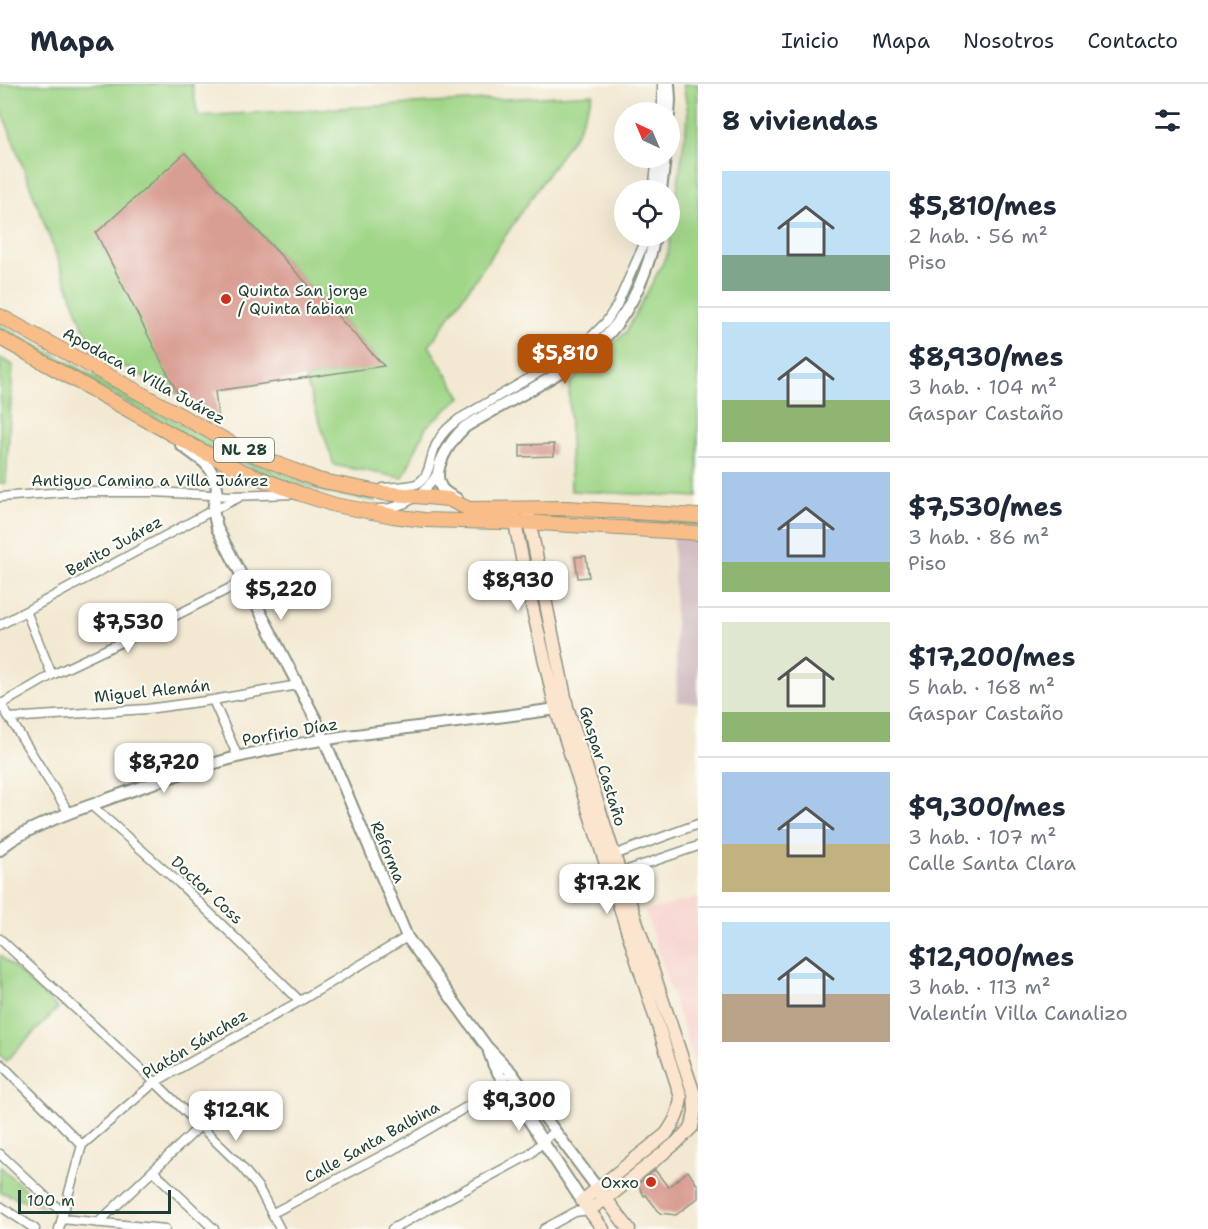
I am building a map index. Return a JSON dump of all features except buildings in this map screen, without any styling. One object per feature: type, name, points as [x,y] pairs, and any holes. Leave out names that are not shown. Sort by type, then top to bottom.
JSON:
[{"type":"main road","name":"Apodaca a Villa Juárez","points":[[0,316],[247,452],[318,480],[367,491],[448,499],[472,509],[514,516],[530,523],[698,533]]},
{"type":"main road","name":"Apodaca a Villa Juárez","points":[[0,338],[198,449],[244,472],[331,503],[414,519],[514,516],[527,508],[566,508],[698,516]]},
{"type":"main road","name":"Gaspar Castaño","points":[[527,508],[562,708]]},
{"type":"main road","name":"Gaspar Castaño","points":[[514,516],[562,708],[609,857],[694,1094],[695,1126],[675,1143],[586,1206]]},
{"type":"main road","name":"Gaspar Castaño","points":[[602,1194],[666,1134],[676,1121],[681,1097],[615,874]]},
{"type":"main road","points":[[602,1194],[629,1229]]},
{"type":"main road","points":[[586,1206],[603,1229]]},
{"type":"street","points":[[662,84],[662,102]]},
{"type":"street","points":[[669,84],[670,102]]},
{"type":"street","points":[[367,491],[415,484],[423,479],[428,472],[435,444],[444,431],[459,419],[564,358],[592,336],[606,322],[617,305],[643,246]]},
{"type":"street","points":[[331,503],[381,509],[395,508],[429,486],[438,472],[448,446],[465,427],[575,362],[596,346],[612,329],[627,309],[653,246]]},
{"type":"street","points":[[171,434],[183,447],[210,468],[216,488],[214,509]]},
{"type":"street","points":[[438,472],[441,487],[472,509]]},
{"type":"street","name":"Antiguo Camino a Villa Juárez","points":[[0,497],[75,492],[154,492],[243,496],[301,494]]},
{"type":"street","name":"Benito Juárez","points":[[0,625],[214,509],[243,496]]},
{"type":"street","name":"Reforma","points":[[214,509],[217,528],[316,720],[407,937],[487,1047],[511,1072],[602,1194]]},
{"type":"street","points":[[69,813],[0,704],[52,675],[244,581]]},
{"type":"street","points":[[26,611],[52,675]]},
{"type":"street","name":"Miguel Alemán","points":[[9,718],[147,709],[298,685]]},
{"type":"street","points":[[213,700],[238,757]]},
{"type":"street","name":"Porfirio Díaz","points":[[1,846],[69,813],[179,773],[238,757],[324,740],[562,708]]},
{"type":"street","name":"Doctor Coss","points":[[91,805],[179,883],[300,1000]]},
{"type":"street","points":[[609,857],[698,825]]},
{"type":"street","points":[[615,874],[698,846]]},
{"type":"street","name":"Platón Sánchez","points":[[82,1145],[155,1082],[407,937]]},
{"type":"street","points":[[0,939],[155,1082],[250,1176],[280,1229]]},
{"type":"street","points":[[487,1047],[503,1081],[586,1206],[544,1229]]},
{"type":"street","points":[[0,1063],[82,1145],[59,1229]]},
{"type":"street","name":"Calle Santa Balbina","points":[[273,1213],[398,1147],[492,1092],[511,1072]]},
{"type":"street","points":[[98,1223],[200,1126]]},
{"type":"street","points":[[392,1229],[529,1155],[555,1130]]},
{"type":"street","points":[[0,1154],[62,1216],[98,1223],[165,1229]]},
{"type":"street","points":[[153,1171],[214,1229]]},
{"type":"street","points":[[0,1206],[35,1229]]},
{"type":"shaded area","points":[[673,531],[698,534],[698,703],[677,702]]},
{"type":"shaded area","points":[[698,898],[698,1057],[693,1059],[645,911]]},
{"type":"green space","points":[[0,84],[192,84],[198,116],[593,94],[577,132],[429,346],[461,397],[426,427],[403,478],[334,465],[305,378],[383,365],[185,153],[178,394],[92,350],[0,106]]},
{"type":"green space","points":[[683,84],[698,84],[698,497],[571,491],[569,384],[626,332],[668,253],[669,246],[680,246],[678,180],[688,113]]},
{"type":"green space","points":[[0,325],[258,465],[304,482],[376,501],[328,493],[282,481],[216,452],[0,331]]},
{"type":"green space","points":[[0,358],[13,365],[6,483],[0,483]]},
{"type":"green space","points":[[698,518],[698,525],[628,520]]},
{"type":"green space","points":[[0,955],[58,1008],[6,1061],[0,1055]]},
{"type":"green space","points":[[0,1166],[44,1207],[0,1192]]},
{"type":"place","name":"Quinta San jorge / Quinta fabian","points":[[226,299]]},
{"type":"place","name":"Oxxo","points":[[651,1182]]}]
